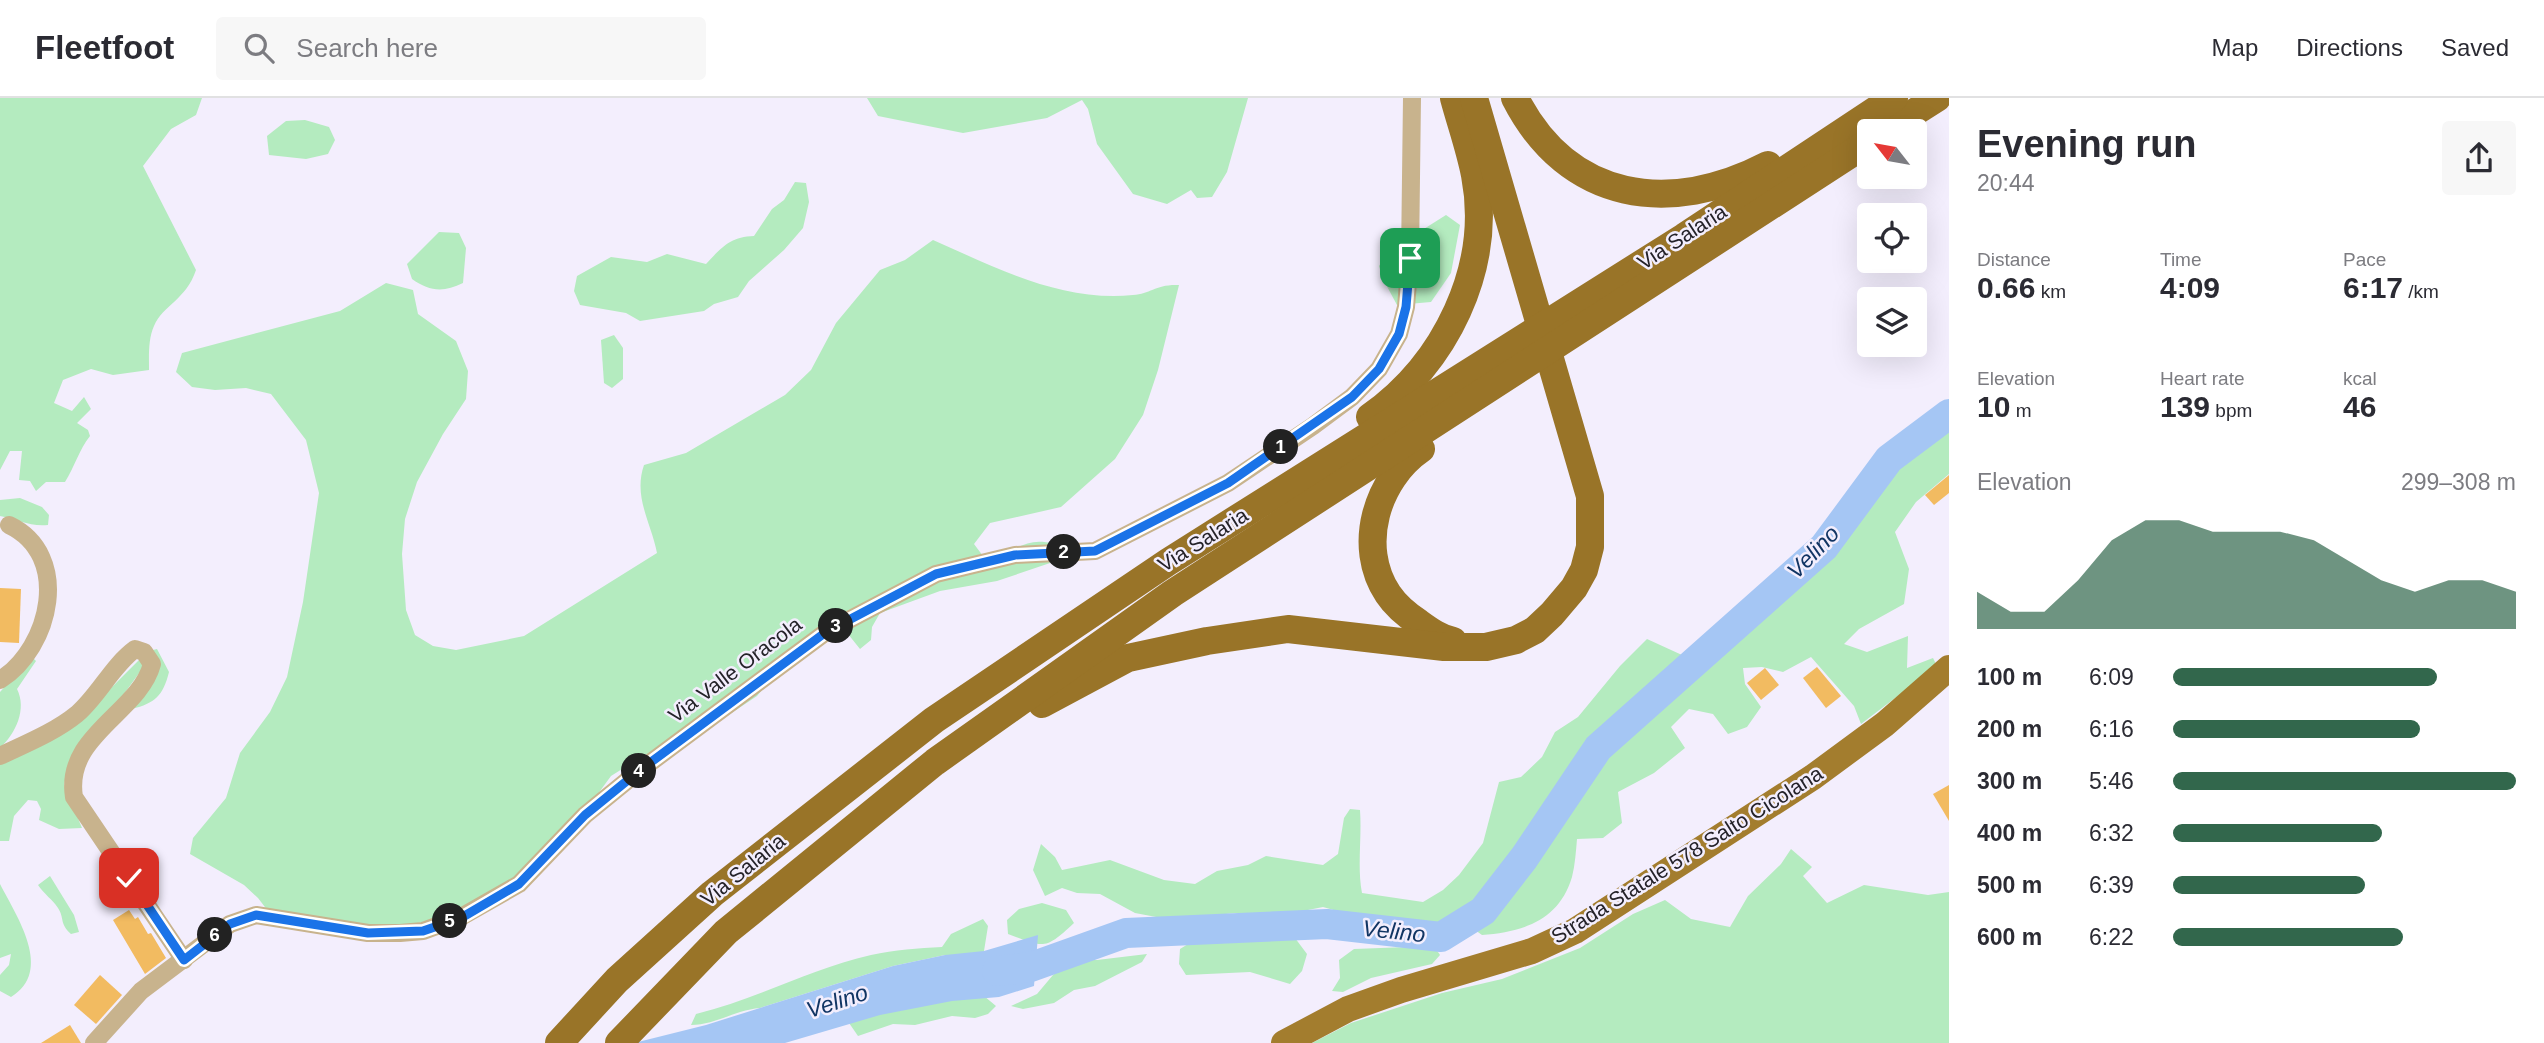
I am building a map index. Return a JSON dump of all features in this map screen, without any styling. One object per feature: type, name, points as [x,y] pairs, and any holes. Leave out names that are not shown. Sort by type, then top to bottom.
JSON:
[{"type":"highway","points":[[1167,562],[1397,398],[1433,355],[1459,307],[1475,257],[1476,177],[1454,98]]},
{"type":"highway","points":[[935,762],[1128,658],[1288,629],[1444,646],[1486,647],[1535,630],[1574,589],[1584,569],[1590,547],[1590,496],[1474,98]]},
{"type":"highway","points":[[1515,98],[1536,132],[1553,152],[1575,169],[1599,182],[1629,192],[1653,195],[1717,188],[1891,100]]},
{"type":"highway","points":[[1904,119],[1937,98]]},
{"type":"highway","name":"Via Salaria","points":[[559,1043],[617,980],[712,894],[934,720],[1167,562],[1613,282],[1891,100]]},
{"type":"highway","name":"Via Salaria","points":[[619,1043],[726,932],[935,762],[1173,593],[1857,150]]},
{"type":"highway","points":[[1469,646],[1432,632],[1401,610],[1387,593],[1376,570],[1374,517],[1381,495],[1392,476],[1407,459],[1605,323],[1718,240]]},
{"type":"main road","name":"Strada Statale 578 Salto Cicolana","points":[[1284,1043],[1348,1009],[1401,990],[1532,951],[1575,930],[1813,777],[1885,724],[1949,668]]},
{"type":"street","name":"Via Valle Oracola","points":[[93,1043],[141,991],[230,924],[256,915],[368,933],[423,931],[461,918],[519,884],[585,815],[630,778],[826,632],[936,574],[1015,555],[1095,551],[1228,483],[1313,426],[1352,397],[1379,369],[1399,334],[1406,307],[1410,258],[1412,98]]},
{"type":"street","points":[[0,680],[23,658],[40,636],[48,598],[48,585],[40,555],[25,532],[9,525]]},
{"type":"street","points":[[0,756],[30,742],[76,714],[125,657],[135,649],[144,652],[152,664],[149,676],[101,729],[78,761],[71,779],[74,797],[184,960]]},
{"type":"green space","points":[[0,98],[202,98],[196,115],[171,129],[143,166],[196,270],[192,280],[154,326],[150,342],[149,370],[113,375],[91,369],[63,380],[54,403],[72,411],[84,397],[91,409],[77,423],[88,430],[90,436],[65,482],[46,482],[36,491],[30,481],[19,480],[22,451],[10,451],[0,470]]},
{"type":"green space","points":[[867,98],[1248,98],[1227,172],[1212,197],[1197,198],[1191,190],[1167,204],[1133,194],[1097,144],[1088,109],[1082,100],[1047,118],[963,133],[878,116]]},
{"type":"green space","points":[[305,120],[329,127],[335,140],[328,154],[306,159],[269,155],[267,136],[286,121]]},
{"type":"green space","points":[[795,182],[806,183],[809,202],[803,228],[784,250],[749,281],[738,297],[714,304],[704,311],[640,321],[626,313],[580,305],[574,291],[577,276],[611,257],[647,262],[667,254],[706,264],[727,244],[739,238],[754,236],[772,209],[784,200]]},
{"type":"green space","points":[[1446,215],[1460,225],[1451,273],[1431,302],[1397,305],[1379,266],[1389,251]]},
{"type":"green space","points":[[439,232],[459,233],[466,248],[463,283],[443,289],[430,288],[412,279],[407,264]]},
{"type":"green space","points":[[933,240],[1005,272],[1080,293],[1133,295],[1164,286],[1179,285],[1158,370],[1143,415],[1115,459],[1061,507],[990,523],[974,544],[983,556],[1000,560],[1017,548],[1033,542],[1050,543],[1070,549],[1056,561],[997,581],[940,591],[880,613],[872,627],[871,640],[860,649],[848,634],[849,623],[784,663],[757,696],[664,758],[646,754],[611,776],[589,806],[520,873],[497,891],[452,915],[409,925],[281,928],[258,898],[244,885],[190,854],[193,838],[226,798],[240,753],[270,712],[287,677],[303,602],[319,493],[306,440],[271,394],[246,388],[215,390],[192,387],[176,372],[182,353],[340,311],[386,283],[413,290],[418,314],[456,341],[468,371],[466,399],[417,482],[405,519],[402,554],[406,610],[415,635],[433,646],[456,650],[524,636],[657,553],[642,499],[641,477],[644,465],[686,453],[785,395],[811,370],[836,323],[880,270],[905,260]]},
{"type":"green space","points":[[614,335],[623,348],[623,379],[612,388],[604,383],[601,340]]},
{"type":"green space","points":[[1949,419],[1949,474],[1916,502],[1895,532],[1909,569],[1904,604],[1859,629],[1844,644],[1867,652],[1908,636],[1907,668],[1933,658],[1937,666],[1861,724],[1854,706],[1811,657],[1783,672],[1762,667],[1743,668],[1745,684],[1761,707],[1747,727],[1728,734],[1713,714],[1689,709],[1671,727],[1685,748],[1654,773],[1618,792],[1622,823],[1603,838],[1577,839],[1572,877],[1558,904],[1548,914],[1525,927],[1482,935],[1475,930],[1515,884],[1627,734],[1816,559],[1871,499],[1899,457]]},
{"type":"green space","points":[[20,498],[42,507],[49,515],[48,525],[29,524],[0,516],[0,500]]},
{"type":"green space","points":[[1647,639],[1682,655],[1644,691],[1560,786],[1531,832],[1477,905],[1449,922],[1418,926],[1355,916],[1323,907],[1283,915],[1235,913],[1172,920],[1135,913],[1100,894],[1077,893],[1062,888],[1045,896],[1033,870],[1041,844],[1055,857],[1062,870],[1110,860],[1164,880],[1195,884],[1217,871],[1248,865],[1266,856],[1323,865],[1338,854],[1344,818],[1350,809],[1360,810],[1362,893],[1423,902],[1443,890],[1459,875],[1483,843],[1499,782],[1521,777],[1542,757],[1555,732],[1578,717],[1620,666]]},
{"type":"green space","points":[[157,649],[169,672],[164,687],[152,701],[132,709],[156,659],[153,650]]},
{"type":"green space","points":[[32,657],[36,661],[17,689],[21,705],[18,720],[11,735],[0,748],[0,692]]},
{"type":"green space","points":[[140,659],[145,665],[67,772],[64,785],[82,828],[59,829],[39,820],[41,809],[37,801],[28,800],[14,816],[9,841],[0,841],[0,762],[91,708]]},
{"type":"green space","points":[[1791,849],[1812,867],[1803,876],[1827,903],[1864,885],[1928,895],[1949,892],[1949,1043],[1312,1043],[1351,1023],[1442,993],[1502,979],[1580,948],[1633,914],[1665,900],[1691,919],[1730,927],[1748,896],[1781,864]]},
{"type":"green space","points":[[50,876],[74,915],[79,932],[71,934],[67,930],[58,908],[38,885]]},
{"type":"green space","points":[[0,884],[22,927],[31,959],[30,973],[24,986],[11,997],[0,991],[0,975],[9,965],[11,954],[0,958]]},
{"type":"green space","points":[[1042,903],[1066,910],[1074,923],[1057,938],[1044,944],[1008,934],[1007,920],[1019,909]]},
{"type":"green space","points":[[983,919],[988,926],[984,951],[969,959],[945,955],[893,966],[760,1008],[742,1011],[708,1023],[691,1025],[696,1014],[849,961],[889,952],[942,947],[951,934]]},
{"type":"green space","points":[[1236,929],[1295,938],[1307,954],[1302,971],[1290,984],[1250,972],[1186,975],[1179,964],[1180,949],[1206,933]]},
{"type":"green space","points":[[1434,946],[1440,955],[1432,964],[1371,978],[1343,992],[1332,991],[1340,978],[1339,960],[1354,949]]},
{"type":"green space","points":[[1147,954],[1142,962],[1095,986],[1074,990],[1054,1003],[1023,1009],[1011,1006],[1037,994],[1053,975],[1074,959],[1097,960]]},
{"type":"green space","points":[[984,996],[996,1006],[988,1014],[975,1018],[952,1016],[915,1025],[893,1024],[858,1036],[847,1020],[865,1011]]},
{"type":"water","points":[[1038,935],[1034,986],[999,997],[952,1001],[880,1015],[785,1043],[634,1043],[706,1025],[893,966],[945,955],[984,951]]},
{"type":"building","points":[[1949,475],[1949,493],[1934,505],[1925,495]]},
{"type":"building","points":[[0,588],[21,589],[19,643],[0,642]]},
{"type":"building","points":[[1817,667],[1841,696],[1826,708],[1803,678]]},
{"type":"building","points":[[1765,668],[1779,685],[1761,700],[1747,683]]},
{"type":"building","points":[[1949,785],[1949,821],[1933,794]]},
{"type":"building","points":[[129,910],[135,919],[138,917],[148,934],[151,933],[166,958],[145,974],[113,920]]},
{"type":"building","points":[[100,975],[122,995],[96,1024],[74,1005]]},
{"type":"building","points":[[70,1025],[81,1043],[41,1043]]},
{"type":"waterway","name":"Velino","points":[[997,971],[1031,967],[1126,933],[1327,924],[1441,937],[1483,911],[1524,858],[1598,748],[1824,547],[1889,459],[1949,414]]},
{"type":"route","points":[[129,878],[184,960],[230,924],[256,915],[316,927],[368,933],[423,931],[461,918],[519,884],[585,815],[639,771],[826,632],[936,574],[1015,555],[1095,551],[1228,483],[1313,426],[1352,397],[1379,369],[1399,334],[1406,307],[1410,258]]}]
